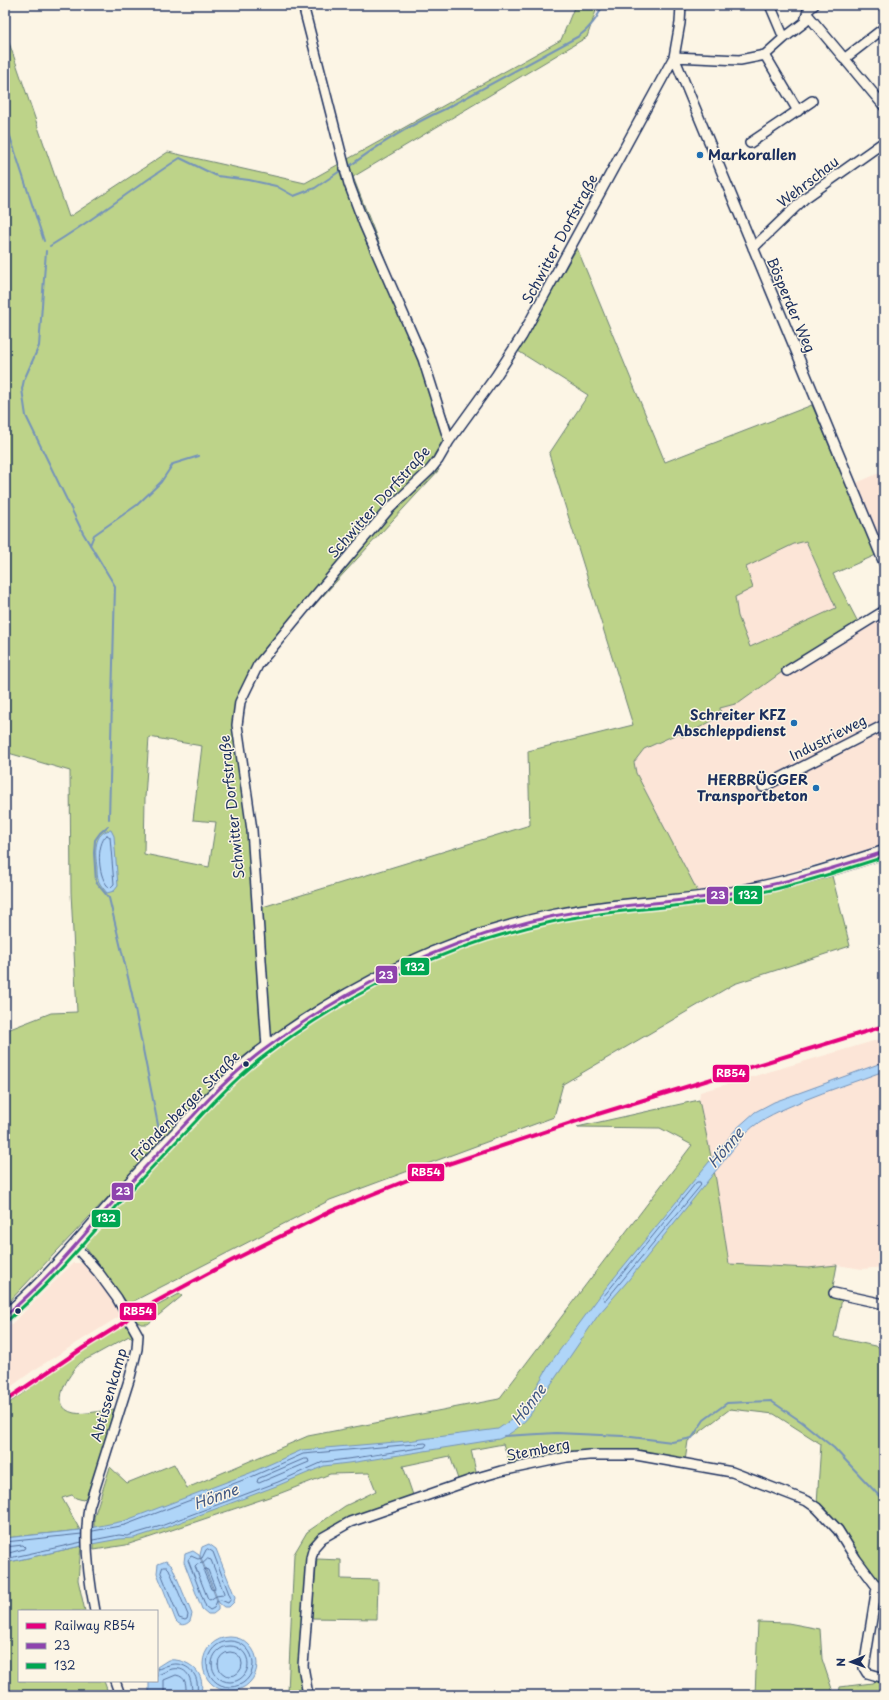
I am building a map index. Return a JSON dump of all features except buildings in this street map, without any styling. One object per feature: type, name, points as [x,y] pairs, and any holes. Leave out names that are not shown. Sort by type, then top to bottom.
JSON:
[{"type":"main road","name":"Fröndenberger Straße","points":[[5,1316],[46,1277],[165,1144],[214,1093],[267,1047],[318,1012],[392,971],[482,935],[553,916],[592,909],[734,893],[792,879],[884,852]]},
{"type":"street","points":[[303,5],[345,169],[364,224],[423,359],[449,441]]},
{"type":"street","name":"Schwitter Dorfstraße","points":[[267,1047],[252,830],[237,725],[240,702],[258,665],[388,510],[430,470],[496,376],[522,336],[674,57],[680,24],[681,5]]},
{"type":"street","points":[[770,5],[784,38]]},
{"type":"street","points":[[674,57],[740,60],[765,55],[805,22],[808,10],[814,5]]},
{"type":"street","points":[[807,14],[884,106]]},
{"type":"street","points":[[844,59],[884,28]]},
{"type":"street","points":[[765,55],[798,111]]},
{"type":"street","name":"Bösperder Weg","points":[[674,57],[884,563]]},
{"type":"street","points":[[750,143],[812,102]]},
{"type":"street","name":"Wehrschau","points":[[752,248],[805,198],[884,142]]},
{"type":"street","points":[[787,671],[884,611]]},
{"type":"street","name":"Industrieweg","points":[[763,787],[884,725]]},
{"type":"street","name":"Abtissenkamp","points":[[75,1246],[102,1277],[117,1298],[138,1335],[137,1350],[133,1367],[89,1507],[87,1524],[90,1589],[95,1610]]},
{"type":"street","points":[[834,1293],[884,1304]]},
{"type":"street","name":"Stemberg","points":[[308,1695],[303,1666],[310,1558],[314,1547],[322,1538],[350,1522],[477,1478],[545,1461],[589,1455],[636,1455],[732,1472],[758,1481],[807,1501],[817,1508],[838,1530],[863,1569],[881,1587]]},
{"type":"street","points":[[881,1587],[864,1668],[867,1673],[884,1678]]},
{"type":"street","points":[[115,1682],[120,1695]]},
{"type":"shaded area","points":[[884,471],[884,553],[854,484]]},
{"type":"shaded area","points":[[806,541],[836,608],[750,647],[738,616],[735,596],[753,588],[745,567],[794,544]]},
{"type":"shaded area","points":[[884,608],[884,845],[738,887],[698,892],[636,773],[634,762],[644,749],[680,733],[682,737],[720,708],[739,703],[796,662]]},
{"type":"shaded area","points":[[884,1038],[884,1267],[862,1269],[837,1265],[808,1268],[729,1264],[716,1180],[699,1100],[700,1092]]},
{"type":"shaded area","points":[[73,1263],[82,1263],[91,1270],[103,1283],[123,1314],[34,1370],[5,1391],[5,1329]]},
{"type":"green space","points":[[575,5],[598,5],[587,37],[353,177],[451,427],[434,455],[439,470],[262,662],[241,699],[238,725],[256,909],[530,825],[528,751],[633,725],[549,454],[588,395],[518,351],[577,248],[665,462],[812,405],[876,555],[833,574],[859,624],[796,662],[739,703],[720,708],[721,716],[682,737],[679,733],[644,749],[634,762],[636,773],[698,892],[455,940],[383,968],[296,1018],[236,1066],[159,1143],[5,1306],[5,1031],[51,1013],[77,1012],[71,892],[70,771],[5,752],[5,31],[69,217],[168,152],[305,183],[561,40]],"holes":[[[806,541],[836,608],[750,647],[738,616],[735,597],[753,588],[746,567],[794,544]],[[149,737],[202,746],[193,820],[216,822],[209,867],[144,854],[145,798]]]},
{"type":"green space","points":[[832,876],[850,946],[734,984],[563,1084],[554,1117],[330,1200],[128,1304],[83,1244],[168,1148],[224,1093],[269,1054],[319,1019],[387,977],[519,929],[594,913],[736,898]]},
{"type":"green space","points":[[699,1100],[716,1180],[729,1264],[808,1268],[837,1265],[831,1297],[842,1299],[834,1337],[884,1348],[884,1584],[877,1582],[817,1503],[821,1444],[774,1414],[730,1409],[688,1441],[685,1461],[638,1454],[509,1467],[508,1457],[503,1444],[471,1450],[477,1476],[459,1482],[450,1456],[403,1466],[414,1498],[347,1519],[311,1544],[308,1550],[304,1625],[305,1695],[290,1695],[288,1692],[294,1554],[307,1532],[345,1506],[376,1491],[369,1473],[330,1474],[281,1493],[151,1537],[126,1545],[94,1550],[94,1517],[110,1467],[127,1483],[174,1464],[187,1488],[308,1436],[499,1399],[692,1145],[660,1128],[577,1127]]},
{"type":"green space","points":[[179,1294],[182,1296],[148,1324],[141,1324],[133,1319]]},
{"type":"green space","points":[[127,1323],[133,1338],[129,1336],[80,1363],[66,1382],[61,1397],[62,1404],[66,1410],[74,1413],[88,1413],[114,1409],[100,1460],[86,1497],[83,1500],[72,1495],[62,1498],[80,1530],[5,1538],[5,1406],[59,1367]]},
{"type":"green space","points":[[81,1546],[78,1580],[85,1610],[18,1610],[18,1682],[104,1682],[109,1695],[5,1695],[5,1563]]},
{"type":"green space","points":[[317,1559],[341,1560],[341,1579],[378,1580],[377,1619],[311,1618]]},
{"type":"green space","points":[[758,1622],[788,1623],[820,1629],[822,1659],[834,1695],[755,1695]]},
{"type":"green space","points":[[877,1680],[884,1682],[884,1695],[839,1695],[840,1687],[872,1683]]},
{"type":"water","points":[[111,830],[114,836],[118,886],[114,891],[107,893],[98,879],[96,844],[101,835]]},
{"type":"water","name":"Hönne","points":[[884,1062],[884,1071],[802,1101],[772,1114],[752,1127],[626,1283],[599,1314],[530,1415],[513,1432],[499,1439],[324,1466],[279,1485],[134,1538],[119,1539],[81,1546],[5,1563],[5,1538],[80,1530],[124,1521],[250,1473],[302,1450],[407,1441],[498,1429],[521,1413],[551,1362],[605,1289],[736,1129],[755,1112],[774,1102]]},
{"type":"water","points":[[209,1544],[216,1549],[235,1597],[234,1602],[229,1607],[224,1607],[219,1603],[200,1555],[202,1547]]},
{"type":"water","points":[[193,1551],[199,1555],[218,1603],[218,1610],[213,1614],[208,1614],[202,1609],[184,1562],[185,1554]]},
{"type":"water","points":[[166,1561],[172,1566],[192,1614],[190,1621],[184,1625],[179,1624],[176,1621],[157,1573],[158,1564]]},
{"type":"water","points":[[230,1637],[240,1639],[249,1645],[255,1654],[257,1664],[255,1674],[249,1683],[240,1689],[230,1691],[220,1689],[211,1683],[205,1674],[203,1664],[205,1654],[211,1645],[220,1639]]},
{"type":"water","points":[[168,1660],[175,1660],[189,1664],[199,1674],[202,1687],[200,1695],[149,1695],[149,1682],[158,1682],[158,1666]]},
{"type":"waterway","points":[[347,168],[382,143],[579,36],[599,14],[602,5]]},
{"type":"waterway","points":[[5,121],[44,241]]},
{"type":"waterway","points":[[50,246],[180,158],[217,176],[249,180],[276,186],[294,196],[315,188],[343,169]]},
{"type":"waterway","points":[[46,251],[39,346],[24,380],[22,389],[26,416],[83,533],[115,586],[109,819]]},
{"type":"waterway","points":[[90,545],[94,535],[137,505],[161,482],[173,464],[199,456]]},
{"type":"waterway","points":[[108,826],[95,840],[94,853],[96,882],[109,898],[132,994],[160,1135]]},
{"type":"waterway","name":"Hönne","points":[[504,1436],[556,1433],[623,1436],[672,1442],[692,1438],[704,1420],[727,1403],[771,1401],[802,1422],[834,1448],[883,1500]]},
{"type":"rail line","name":"RB54","points":[[5,1401],[83,1348],[123,1323],[131,1315],[233,1260],[333,1210],[445,1165],[598,1114],[884,1026]]},
{"type":"transit line","name":"23","points":[[5,1316],[44,1279],[160,1151],[234,1075],[252,1059],[294,1028],[328,1006],[364,986],[437,952],[476,937],[515,925],[574,912],[694,899],[757,888],[884,852]]},
{"type":"transit line","name":"132","points":[[8,1320],[22,1308],[72,1257],[152,1168],[236,1080],[254,1064],[296,1033],[330,1011],[366,991],[402,972],[439,956],[517,930],[576,917],[736,898],[821,877],[884,857]]},
{"type":"place","name":"Markorallen","points":[[700,155]]},
{"type":"place","name":"Schreiter KFZ Abschleppdienst","points":[[794,723]]},
{"type":"place","name":"HERBRÜGGER Transportbeton","points":[[816,788]]}]
